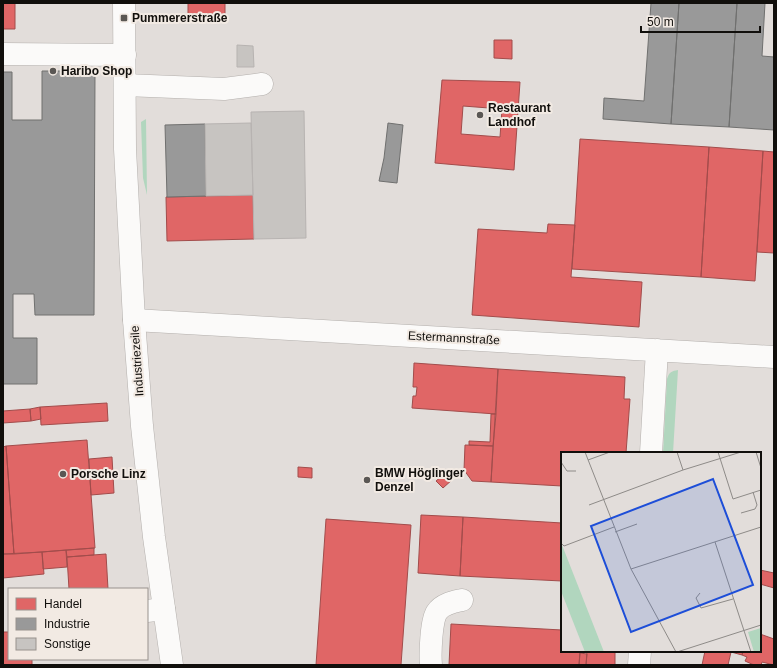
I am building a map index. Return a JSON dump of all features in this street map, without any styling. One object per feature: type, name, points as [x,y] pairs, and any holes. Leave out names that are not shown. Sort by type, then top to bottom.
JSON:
[{"type":"street","name":"Industriezeile","points":[[124,3],[125,149],[134,320],[142,426],[154,537],[155,610],[172,665]]},
{"type":"street","points":[[3,54],[125,55]]},
{"type":"street","points":[[125,85],[224,89],[262,84]]},
{"type":"street","name":"Estermannstraße","points":[[134,320],[774,357]]},
{"type":"street","points":[[651,452],[657,350]]},
{"type":"street","points":[[431,665],[433,622],[436,612],[450,602],[462,600]]},
{"type":"street","points":[[639,665],[640,652]]},
{"type":"green space","points":[[146,119],[147,195],[143,178],[141,122]]},
{"type":"green space","points":[[678,370],[673,452],[663,452],[667,379],[671,372]]},
{"type":"building: Handel","points":[[3,3],[15,3],[15,29],[3,29]]},
{"type":"building: Handel","points":[[188,3],[225,3],[225,14],[188,14]]},
{"type":"building: Handel","points":[[494,40],[512,40],[512,59],[494,58]]},
{"type":"building: Handel","points":[[442,80],[520,82],[514,170],[435,163]],"holes":[[[463,106],[502,109],[500,137],[461,134]]]},
{"type":"building: Handel","points":[[580,139],[709,147],[701,277],[572,269]]},
{"type":"building: Handel","points":[[709,147],[763,151],[755,281],[701,277]]},
{"type":"building: Handel","points":[[763,151],[774,152],[774,253],[757,252]]},
{"type":"building: Handel","points":[[253,195],[254,239],[167,241],[166,197]]},
{"type":"building: Handel","points":[[548,224],[575,225],[571,277],[642,282],[639,327],[472,315],[478,229],[547,233]]},
{"type":"building: Handel","points":[[414,363],[498,369],[496,414],[412,408],[413,396],[416,396],[417,387],[413,387]]},
{"type":"building: Handel","points":[[498,369],[625,377],[624,399],[630,399],[626,452],[561,452],[561,486],[491,482]]},
{"type":"building: Handel","points":[[107,403],[108,421],[41,425],[40,407]]},
{"type":"building: Handel","points":[[40,407],[41,419],[31,421],[30,409]]},
{"type":"building: Handel","points":[[30,409],[31,421],[3,423],[3,411]]},
{"type":"building: Handel","points":[[491,414],[496,414],[493,446],[469,445],[469,441],[490,442]]},
{"type":"building: Handel","points":[[87,440],[95,548],[14,554],[6,446]]},
{"type":"building: Handel","points":[[465,445],[493,446],[491,482],[472,481],[464,470]]},
{"type":"building: Handel","points":[[6,446],[14,554],[3,554],[3,447]]},
{"type":"building: Handel","points":[[112,457],[114,493],[91,495],[89,459]]},
{"type":"building: Handel","points":[[298,467],[312,468],[312,478],[298,477]]},
{"type":"building: Handel","points":[[447,472],[453,479],[443,488],[436,481]]},
{"type":"building: Handel","points":[[421,515],[463,517],[460,576],[418,573]]},
{"type":"building: Handel","points":[[463,517],[561,523],[561,581],[460,576]]},
{"type":"building: Handel","points":[[326,519],[411,525],[401,665],[316,665]]},
{"type":"building: Handel","points":[[94,548],[94,555],[67,557],[66,550]]},
{"type":"building: Handel","points":[[66,550],[67,567],[43,569],[42,552]]},
{"type":"building: Handel","points":[[42,552],[44,574],[3,578],[3,554]]},
{"type":"building: Handel","points":[[106,554],[108,588],[69,588],[67,557]]},
{"type":"building: Handel","points":[[761,570],[774,573],[774,588],[761,584]]},
{"type":"building: Handel","points":[[451,624],[561,630],[561,652],[580,652],[579,665],[449,665]]},
{"type":"building: Handel","points":[[3,632],[8,632],[8,660],[32,660],[32,665],[3,665]]},
{"type":"building: Handel","points":[[761,634],[774,639],[774,665],[762,662],[761,665],[754,665],[745,661],[747,657],[742,655],[743,652],[761,652]]},
{"type":"building: Handel","points":[[587,652],[615,652],[615,665],[586,665]]},
{"type":"building: Handel","points":[[705,652],[731,652],[728,665],[702,665]]},
{"type":"building: Handel","points":[[731,652],[743,652],[742,655]]},
{"type":"building: Handel","points":[[580,653],[587,654],[586,665],[579,665]]},
{"type":"building: Industrie","points":[[651,3],[679,3],[671,124],[603,119],[604,98],[644,101]]},
{"type":"building: Industrie","points":[[679,3],[737,3],[729,127],[671,124]]},
{"type":"building: Industrie","points":[[737,3],[765,3],[762,56],[774,57],[774,130],[729,127]]},
{"type":"building: Industrie","points":[[42,71],[95,71],[94,315],[35,315],[34,294],[13,294],[13,338],[37,338],[37,384],[3,384],[3,72],[12,72],[12,120],[42,120]]},
{"type":"building: Industrie","points":[[388,123],[403,125],[397,183],[379,181],[384,158]]},
{"type":"building: Industrie","points":[[205,124],[206,196],[167,197],[165,125]]},
{"type":"building: Sonstige","points":[[237,45],[253,46],[254,67],[237,67]]},
{"type":"building: Sonstige","points":[[304,111],[306,238],[254,239],[251,112]]},
{"type":"building: Sonstige","points":[[251,123],[253,195],[206,196],[205,124]]},
{"type":"place","name":"Pummererstraße","points":[[124,18]]},
{"type":"place","name":"Haribo Shop","points":[[53,71]]},
{"type":"place","name":"Restaurant Landhof","points":[[480,115]]},
{"type":"place","name":"Porsche Linz","points":[[63,474]]},
{"type":"place","name":"BMW Höglinger Denzel","points":[[367,480]]}]
